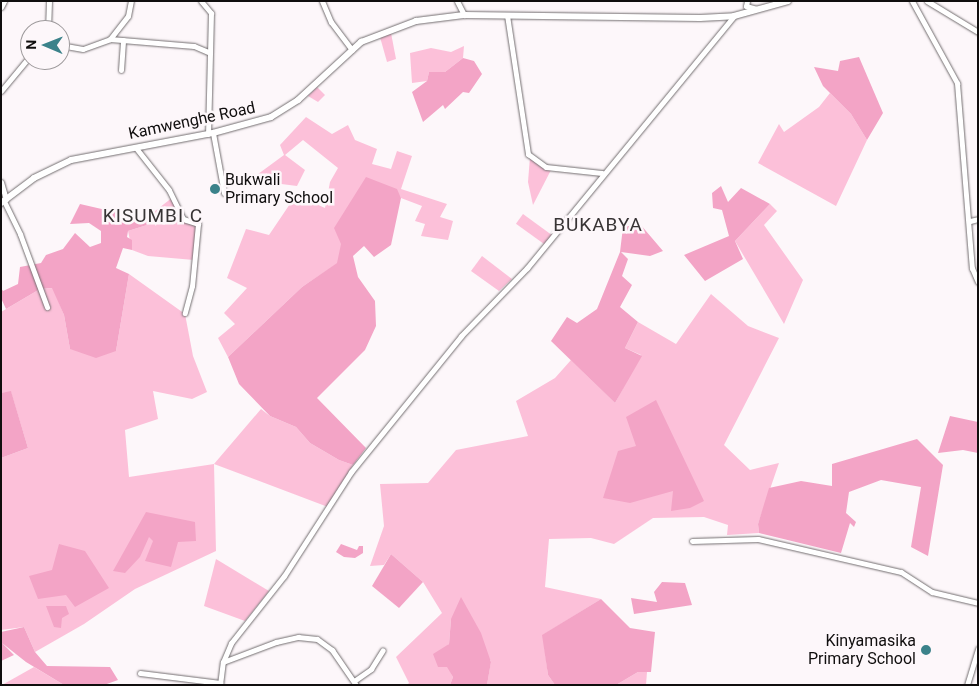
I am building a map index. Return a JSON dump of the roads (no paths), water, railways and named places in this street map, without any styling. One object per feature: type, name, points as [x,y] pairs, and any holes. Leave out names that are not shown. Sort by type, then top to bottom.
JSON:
[{"type":"main road","name":"Kamwenghe Road","points":[[4,201],[39,175],[71,160],[248,125],[288,108],[352,50],[372,37],[416,20],[464,15],[644,19],[734,16],[788,1]]},
{"type":"street","points":[[1,7],[4,1]]},
{"type":"street","points":[[48,20],[49,1]]},
{"type":"street","points":[[110,39],[128,16],[131,1]]},
{"type":"street","points":[[201,1],[212,13],[208,52],[210,134],[224,193]]},
{"type":"street","points":[[322,1],[331,22],[352,50]]},
{"type":"street","points":[[457,1],[464,15]]},
{"type":"street","points":[[747,1],[746,6],[761,10]]},
{"type":"street","points":[[912,1],[957,83],[970,221],[972,268],[978,282]]},
{"type":"street","points":[[927,1],[978,32]]},
{"type":"street","points":[[507,15],[528,154],[546,167],[602,172]]},
{"type":"street","points":[[140,673],[220,684],[223,662],[235,636],[284,576],[351,472],[461,336],[527,268],[602,172],[734,16]]},
{"type":"street","points":[[70,47],[83,50],[110,39],[194,46],[208,52]]},
{"type":"street","points":[[121,70],[123,40]]},
{"type":"street","points":[[1,92],[20,68]]},
{"type":"street","points":[[136,148],[169,190],[182,218],[198,224],[192,286],[185,314]]},
{"type":"street","points":[[1,182],[4,201],[20,234],[47,306]]},
{"type":"street","points":[[970,221],[978,219]]},
{"type":"street","points":[[692,541],[767,541],[901,572],[932,592],[978,604]]},
{"type":"street","points":[[223,662],[276,642],[308,637],[324,642],[355,683],[371,669],[383,650]]},
{"type":"street","points":[[967,685],[978,649]]},
{"type":"place","name":"Bukwali Primary School","points":[[215,189]]},
{"type":"place","name":"Kinyamasika Primary School","points":[[926,650]]},
{"type":"district","name":"KISUMBI C","points":[[153,216]]},
{"type":"district","name":"BUKABYA","points":[[598,225]]}]
